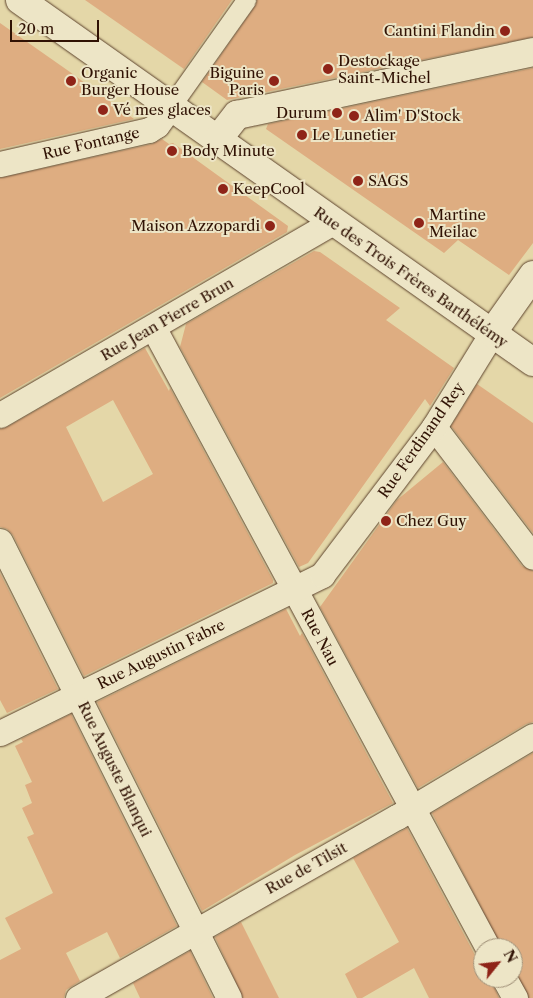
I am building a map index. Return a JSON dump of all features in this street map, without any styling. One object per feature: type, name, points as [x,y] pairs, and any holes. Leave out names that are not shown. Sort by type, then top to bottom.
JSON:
[{"type":"street","name":"Rue des Trois Frères Barthélémy","points":[[20,0],[533,362]]},
{"type":"street","points":[[172,106],[246,0]]},
{"type":"street","points":[[218,140],[237,115],[533,52]]},
{"type":"street","name":"Rue Fontange","points":[[0,164],[149,130],[157,125],[172,106]]},
{"type":"street","name":"Rue Jean Pierre Brun","points":[[0,415],[333,222]]},
{"type":"street","name":"Rue Ferdinand Rey","points":[[294,590],[322,575],[434,426],[492,333],[533,275]]},
{"type":"street","name":"Rue Nau","points":[[153,327],[483,938]]},
{"type":"street","points":[[434,426],[533,557]]},
{"type":"street","name":"Rue Auguste Blanqui","points":[[0,541],[229,998]]},
{"type":"street","name":"Rue Augustin Fabre","points":[[0,733],[294,590]]},
{"type":"street","name":"Rue de Tilsit","points":[[78,998],[412,808],[533,736]]},
{"type":"building","points":[[85,0],[232,0],[184,69]]},
{"type":"building","points":[[257,0],[533,0],[533,37],[227,100],[202,82],[255,6]]},
{"type":"building","points":[[0,23],[70,72],[134,119],[0,149]]},
{"type":"building","points":[[533,68],[533,243],[509,275],[458,240],[444,253],[266,129],[268,124]]},
{"type":"building","points":[[162,139],[169,144],[173,143],[288,226],[287,232],[0,398],[0,178],[152,144]]},
{"type":"building","points":[[314,251],[320,252],[400,308],[386,320],[454,368],[430,406],[425,399],[308,563],[299,567],[180,347],[186,324]]},
{"type":"building","points":[[145,348],[169,391],[170,388],[273,583],[84,676],[13,535],[7,529],[0,527],[0,429],[7,427]],"holes":[[[113,400],[153,474],[103,502],[66,427]]]},
{"type":"building","points":[[477,384],[533,423],[533,533],[451,426]]},
{"type":"building","points":[[443,462],[522,566],[533,571],[533,722],[526,724],[418,788],[320,607],[397,500]]},
{"type":"building","points":[[0,573],[58,689],[7,713],[0,700]]},
{"type":"building","points":[[286,609],[300,636],[302,633],[393,803],[295,855],[202,911],[97,702]]},
{"type":"building","points":[[71,714],[177,926],[120,958],[107,932],[66,953],[80,981],[66,990],[64,998],[0,998],[0,960],[21,949],[5,918],[53,893],[27,837],[34,834],[22,808],[32,803],[25,785],[32,782],[15,746],[23,742],[21,739]]},
{"type":"building","points":[[533,753],[533,998],[529,998],[523,986],[523,938],[497,938],[432,813]]},
{"type":"building","points":[[407,828],[473,951],[473,988],[494,988],[499,998],[429,998],[414,968],[362,998],[357,998],[345,974],[399,942],[353,858]]},
{"type":"building","points":[[241,922],[279,998],[243,998],[215,937]]},
{"type":"building","points":[[190,951],[213,998],[140,998],[133,983]]},
{"type":"place","name":"Cantini Flandin","points":[[505,31]]},
{"type":"place","name":"Destockage Saint-Michel","points":[[328,69]]},
{"type":"place","name":"Organic Burger House","points":[[71,81]]},
{"type":"place","name":"Biguine Paris","points":[[274,81]]},
{"type":"place","name":"Vé mes glaces","points":[[103,110]]},
{"type":"place","name":"Durum","points":[[337,113]]},
{"type":"place","name":"Alim' D'Stock","points":[[354,116]]},
{"type":"place","name":"Le Lunetier","points":[[302,135]]},
{"type":"place","name":"Body Minute","points":[[172,151]]},
{"type":"place","name":"SAGS","points":[[358,181]]},
{"type":"place","name":"KeepCool","points":[[223,189]]},
{"type":"place","name":"Martine Meilac","points":[[419,223]]},
{"type":"place","name":"Maison Azzopardi","points":[[270,226]]},
{"type":"place","name":"Chez Guy","points":[[386,521]]}]
